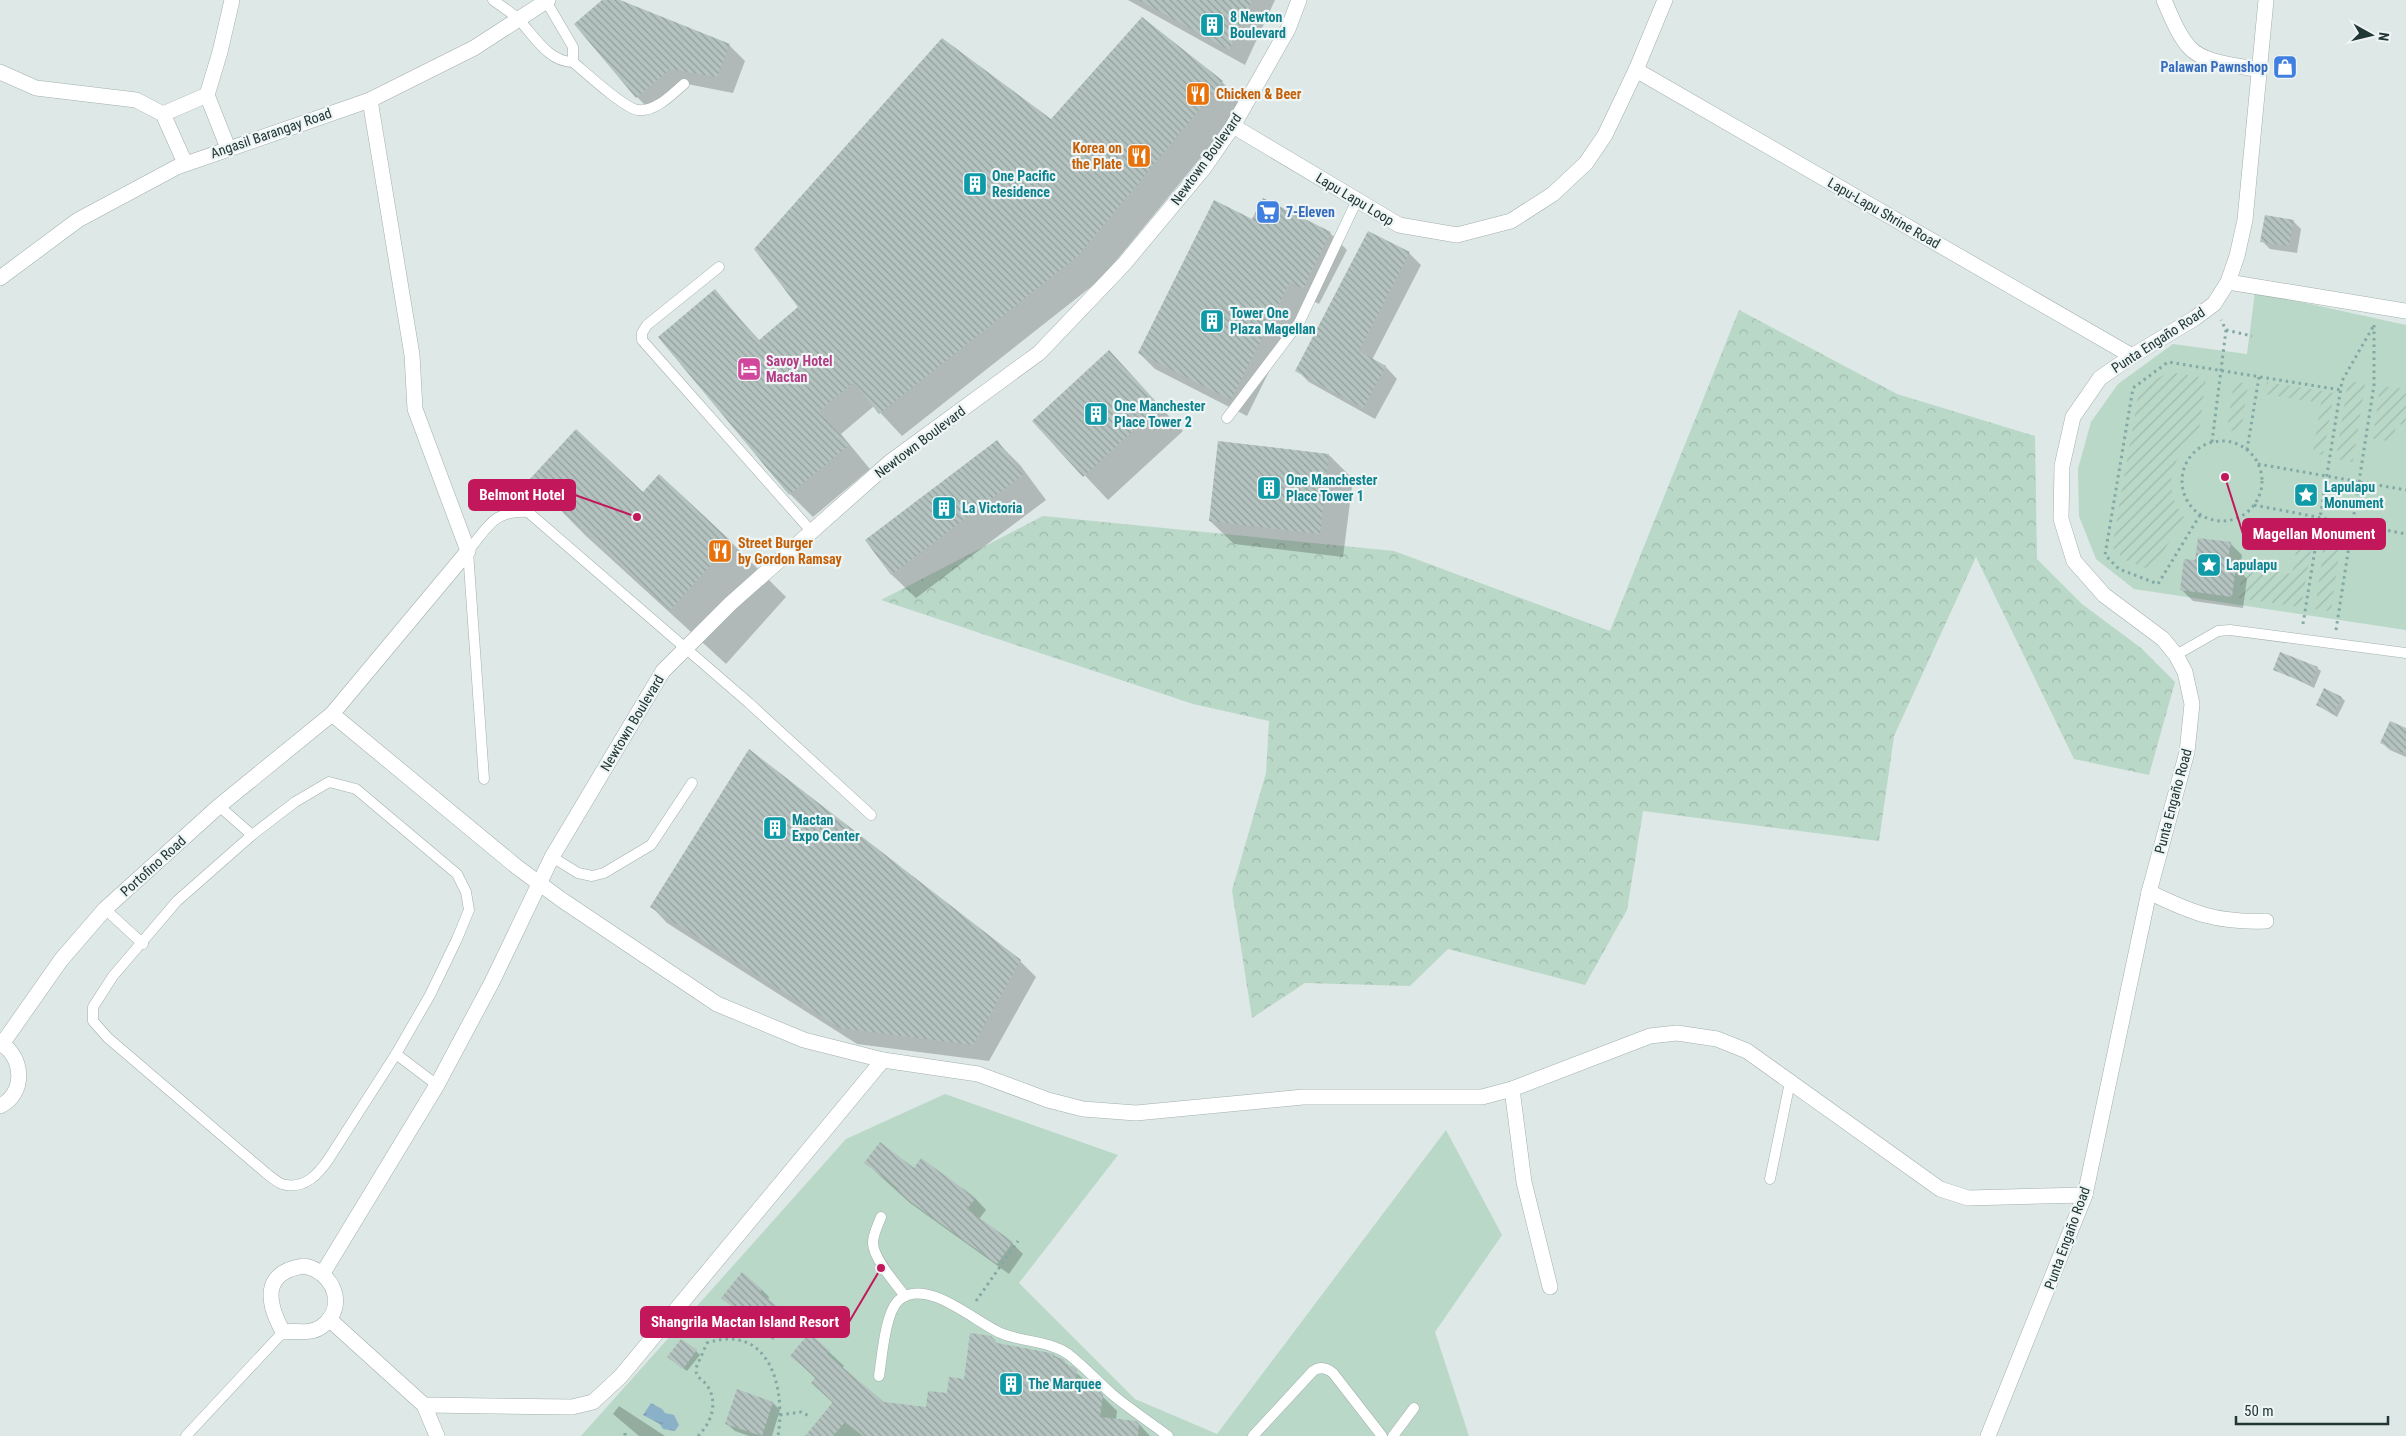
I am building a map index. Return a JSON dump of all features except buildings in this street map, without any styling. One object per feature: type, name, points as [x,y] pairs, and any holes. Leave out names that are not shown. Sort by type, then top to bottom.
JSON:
[{"type":"street","points":[[228,148],[207,95],[220,52],[232,0]]},
{"type":"street","name":"Newtown Boulevard","points":[[323,1273],[437,1085],[492,982],[552,856],[663,671],[730,604],[890,462],[1039,353],[1124,264],[1204,168],[1233,126],[1288,30],[1299,0]]},
{"type":"street","name":"Lapu Lapu Loop","points":[[1233,126],[1399,225],[1457,235],[1511,221],[1553,194],[1586,164],[1605,135],[1636,70],[1665,0]]},
{"type":"street","points":[[2164,0],[2181,36],[2191,49],[2204,58],[2259,70]]},
{"type":"street","name":"Punta Engaño Road","points":[[1988,1436],[2086,1195],[2149,892],[2187,752],[2192,704],[2185,672],[2176,655],[2163,639],[2104,596],[2074,561],[2061,519],[2062,466],[2073,418],[2100,378],[2214,304],[2228,282],[2237,256],[2245,220],[2266,0]]},
{"type":"street","name":"Angasil Barangay Road","points":[[0,278],[78,220],[186,163],[370,100],[474,48],[517,18],[547,1]]},
{"type":"street","name":"Lapu-Lapu Shrine Road","points":[[1636,70],[2132,356]]},
{"type":"street","points":[[0,72],[36,88],[136,100],[163,114],[186,163]]},
{"type":"street","points":[[163,114],[207,95]]},
{"type":"street","points":[[370,100],[412,355],[415,409],[468,551]]},
{"type":"street","points":[[2228,282],[2406,311]]},
{"type":"street","name":"Portofino Road","points":[[1,1043],[61,960],[106,909],[219,806],[332,714],[468,551]]},
{"type":"street","points":[[332,714],[538,882],[717,1004],[804,1040],[883,1060],[978,1074],[1048,1100],[1083,1109],[1136,1113],[1303,1097],[1482,1097],[1512,1090],[1650,1036],[1677,1033],[1717,1039],[1747,1051],[1940,1189],[1968,1198],[2086,1195]]},
{"type":"street","points":[[2149,892],[2198,914],[2226,920],[2266,921]]},
{"type":"street","points":[[0,1106],[13,1096],[18,1085],[20,1073],[11,1051],[1,1043]]},
{"type":"street","points":[[424,1405],[572,1407],[593,1402],[621,1376],[883,1060]]},
{"type":"street","points":[[1512,1090],[1524,1182],[1550,1287]]},
{"type":"street","points":[[294,1268],[314,1268],[323,1273],[334,1290],[334,1310],[329,1320],[312,1331],[283,1332],[272,1309],[270,1298],[277,1279],[294,1268]]},
{"type":"street","points":[[329,1320],[424,1405],[437,1436]]},
{"type":"lane","points":[[493,0],[517,18],[554,57],[563,62],[572,62],[627,106],[638,110],[652,108],[665,101],[684,84]]},
{"type":"lane","points":[[547,1],[573,47],[572,62]]},
{"type":"lane","points":[[1227,418],[1299,323],[1357,200]]},
{"type":"lane","points":[[719,267],[648,325],[642,333],[642,340],[812,532]]},
{"type":"lane","points":[[484,779],[468,551],[497,517],[510,511],[528,512],[686,649],[871,816]]},
{"type":"lane","points":[[2176,655],[2218,631],[2230,630],[2406,653]]},
{"type":"lane","points":[[329,782],[356,789],[457,874],[466,892],[469,910],[430,995],[396,1054],[316,1177],[302,1184],[285,1186],[258,1167],[108,1038],[93,1021],[93,1007],[103,990],[143,944],[177,901],[252,835],[295,802],[329,782]]},
{"type":"lane","points":[[552,856],[578,873],[592,876],[604,873],[651,845],[692,783]]},
{"type":"lane","points":[[219,806],[252,835]]},
{"type":"lane","points":[[106,909],[143,944]]},
{"type":"lane","points":[[396,1054],[437,1085]]},
{"type":"lane","points":[[1770,1179],[1790,1082]]},
{"type":"lane","points":[[881,1217],[874,1237],[875,1251],[905,1296]]},
{"type":"lane","points":[[879,1376],[892,1311],[905,1296],[918,1294],[936,1297],[989,1328],[1005,1335],[1051,1346],[1064,1352],[1133,1412],[1168,1436]]},
{"type":"lane","points":[[186,1436],[283,1332]]},
{"type":"lane","points":[[1253,1436],[1313,1371],[1320,1368],[1328,1369],[1333,1373],[1382,1436]]},
{"type":"lane","points":[[1393,1436],[1414,1408]]},
{"type":"path","points":[[2212,442],[2226,330],[2214,304]]},
{"type":"path","points":[[2334,643],[2374,385],[2374,324],[2376,306]]},
{"type":"path","points":[[2301,640],[2342,381],[2374,324]]},
{"type":"path","points":[[2226,330],[2252,336]]},
{"type":"path","points":[[2200,516],[2158,584],[2119,569],[2105,555],[2133,388],[2168,362],[2341,390]]},
{"type":"path","points":[[2247,450],[2258,377]]},
{"type":"path","points":[[2224,441],[2236,444],[2247,450],[2258,464],[2262,485],[2254,505],[2248,512],[2233,520],[2216,521],[2200,516],[2184,494],[2182,475],[2185,466],[2196,451],[2212,442],[2224,441]]},
{"type":"path","points":[[2258,464],[2406,490]]},
{"type":"path","points":[[2254,505],[2406,534]]},
{"type":"path","points":[[967,1314],[1018,1241]]},
{"type":"path","points":[[698,1436],[706,1425],[714,1403],[712,1393],[698,1378],[696,1368],[707,1343],[726,1339],[749,1345],[763,1355],[771,1364],[781,1399],[778,1436]]},
{"type":"path","points":[[780,1415],[801,1412],[811,1417]]},
{"type":"green space","points":[[2255,292],[2406,325],[2406,630],[2134,589],[2096,559],[2079,516],[2078,469],[2091,422],[2118,384],[2173,344],[2247,354]]},
{"type":"green space","points":[[1739,310],[1897,394],[2035,436],[2037,559],[2082,604],[2141,648],[2175,682],[2149,775],[2074,759],[1976,557],[1894,736],[1879,841],[1643,811],[1627,910],[1585,985],[1448,949],[1410,986],[1305,983],[1252,1018],[1232,890],[1266,773],[1269,721],[1193,704],[881,600],[1043,516],[1394,551],[1610,631]]},
{"type":"green space","points":[[2168,372],[2206,378],[2198,437],[2181,454],[2172,474],[2171,486],[2173,497],[2185,518],[2151,570],[2125,560],[2112,547],[2139,391]]},
{"type":"green space","points":[[2348,381],[2365,384],[2353,462],[2336,459]]},
{"type":"green space","points":[[2234,382],[2248,384],[2241,432],[2227,430]]},
{"type":"green space","points":[[2267,382],[2334,393],[2323,455],[2313,453],[2321,403],[2265,394]]},
{"type":"green space","points":[[2380,386],[2406,389],[2406,426],[2396,423],[2394,442],[2373,439]]},
{"type":"green space","points":[[2300,529],[2314,532],[2301,607],[2238,598],[2243,567],[2292,574]]},
{"type":"green space","points":[[2326,532],[2342,534],[2331,611],[2315,609]]},
{"type":"green space","points":[[945,1094],[1118,1155],[1019,1283],[1135,1399],[1217,1434],[1446,1130],[1502,1235],[1435,1332],[1469,1436],[581,1436],[846,1139]]},
{"type":"water","points":[[651,1403],[662,1409],[665,1413],[674,1415],[679,1425],[675,1431],[663,1429],[660,1424],[643,1415]]},
{"type":"place","name":"8 Newton Boulevard","points":[[1212,25]]},
{"type":"place","name":"Palawan Pawnshop","points":[[2285,67]]},
{"type":"place","name":"Chicken & Beer","points":[[1198,94]]},
{"type":"place","name":"Korea on the Plate","points":[[1139,156]]},
{"type":"place","name":"One Pacific Residence","points":[[975,184]]},
{"type":"place","name":"7-Eleven","points":[[1268,212]]},
{"type":"place","name":"Tower One Plaza Magellan","points":[[1212,321]]},
{"type":"place","name":"Savoy Hotel Mactan","points":[[749,369]]},
{"type":"place","name":"One Manchester Place Tower 2","points":[[1096,414]]},
{"type":"place","name":"Magellan Monument","points":[[2225,477]]},
{"type":"place","name":"One Manchester Place Tower 1","points":[[1269,488]]},
{"type":"place","name":"Lapulapu Monument","points":[[2306,495]]},
{"type":"place","name":"La Victoria","points":[[944,508]]},
{"type":"place","name":"Belmont Hotel","points":[[637,517]]},
{"type":"place","name":"Street Burger by Gordon Ramsay","points":[[720,551]]},
{"type":"place","name":"Lapulapu","points":[[2209,565]]},
{"type":"place","name":"Mactan Expo Center","points":[[775,828]]},
{"type":"place","name":"Shangrila Mactan Island Resort","points":[[881,1268]]},
{"type":"place","name":"The Marquee","points":[[1011,1384]]}]
